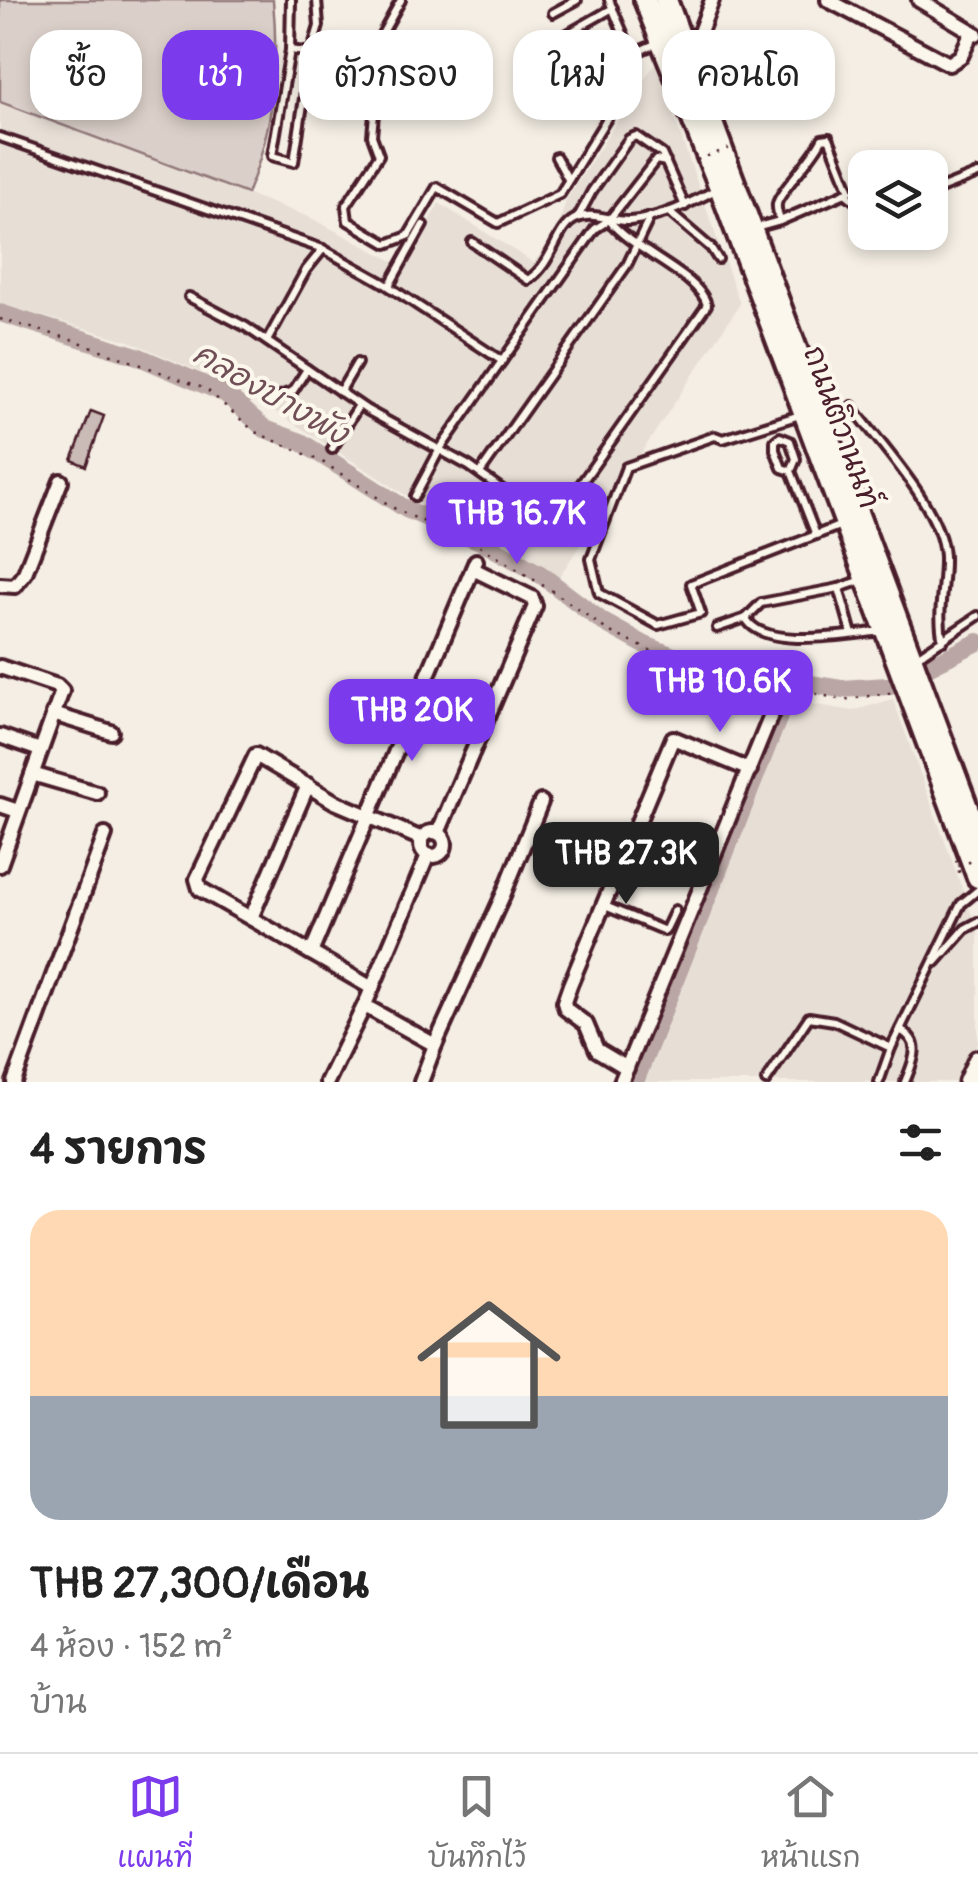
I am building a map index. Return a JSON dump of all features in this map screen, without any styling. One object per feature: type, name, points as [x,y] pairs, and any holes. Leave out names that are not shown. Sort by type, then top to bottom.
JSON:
[{"type":"main road","name":"ถนนติวานนท์","points":[[645,0],[726,191],[751,229],[978,837]]},
{"type":"main road","name":"ถนนติวานนท์","points":[[666,0],[677,30]]},
{"type":"main road","name":"ถนนติวานนท์","points":[[705,120],[804,413],[907,688],[969,878]]},
{"type":"street","points":[[701,30],[712,0]]},
{"type":"street","points":[[828,0],[949,64],[961,56],[975,34],[919,0]]},
{"type":"street","points":[[0,585],[15,586],[24,573],[61,481]]},
{"type":"street","points":[[312,953],[474,565],[532,598],[535,606],[438,833]]},
{"type":"street","points":[[0,667],[60,688],[0,865]]},
{"type":"street","points":[[621,1082],[750,770],[790,688]]},
{"type":"street","points":[[53,714],[111,732]]},
{"type":"street","points":[[0,736],[40,750]]},
{"type":"street","points":[[627,1068],[597,1050],[586,1024],[564,1006],[604,905],[673,738],[750,770]]},
{"type":"street","points":[[372,988],[200,889],[197,879],[256,755],[335,802],[422,839]]},
{"type":"street","points":[[32,774],[97,793]]},
{"type":"street","points":[[251,918],[308,785]]},
{"type":"street","points":[[421,1082],[541,802]]},
{"type":"street","points":[[0,805],[18,812]]},
{"type":"street","points":[[428,832],[438,833],[444,840],[444,849],[437,855],[428,855],[422,848],[422,839],[428,832]]},
{"type":"street","points":[[14,1082],[104,836]]},
{"type":"street","points":[[327,1082],[365,1006],[428,855]]},
{"type":"street","points":[[365,1006],[434,1045]]},
{"type":"street","points":[[968,1082],[978,1060]]},
{"type":"lane","points":[[290,0],[290,50],[272,156],[294,162],[301,120]]},
{"type":"lane","points":[[317,0],[318,30]]},
{"type":"lane","points":[[401,0],[380,36],[372,136],[379,155],[346,206],[348,221],[387,244],[408,236],[437,187],[498,223],[560,194],[606,120]]},
{"type":"lane","points":[[553,13],[577,0]]},
{"type":"lane","points":[[572,30],[611,4],[622,30]]},
{"type":"lane","points":[[642,50],[661,41]]},
{"type":"lane","points":[[290,50],[299,51]]},
{"type":"lane","points":[[0,136],[322,249],[389,286],[502,361]]},
{"type":"lane","points":[[578,218],[592,191],[629,139],[636,136],[662,154],[685,206]]},
{"type":"lane","points":[[751,229],[780,222],[850,188],[830,139],[824,138],[782,194],[777,204],[780,222]]},
{"type":"lane","points":[[556,157],[568,180]]},
{"type":"lane","points":[[414,496],[440,449],[586,241],[609,220],[656,160],[666,162]]},
{"type":"lane","points":[[948,186],[978,174]]},
{"type":"lane","points":[[472,242],[528,280],[545,268],[566,226],[578,218],[588,214],[609,220],[650,217],[726,191]]},
{"type":"lane","points":[[669,212],[718,258]]},
{"type":"lane","points":[[480,474],[636,248],[650,217]]},
{"type":"lane","points":[[189,297],[267,341],[359,405],[480,474],[549,523],[554,522],[708,305],[698,286],[636,248],[609,220]]},
{"type":"lane","points":[[389,286],[423,225]]},
{"type":"lane","points":[[267,341],[322,249]]},
{"type":"lane","points":[[340,392],[357,363]]},
{"type":"lane","points":[[278,398],[293,391],[308,370]]},
{"type":"lane","points":[[332,449],[359,405]]},
{"type":"lane","points":[[852,406],[926,502],[941,538],[944,556],[938,623],[942,641]]},
{"type":"lane","points":[[804,413],[723,439],[715,436],[626,467],[591,558],[599,593],[658,625],[700,613],[691,584],[846,524]]},
{"type":"lane","points":[[775,423],[780,437],[790,442],[796,460],[791,471]]},
{"type":"lane","points":[[780,437],[774,450],[780,464],[791,471],[816,535]]},
{"type":"lane","points":[[717,628],[746,618],[761,603],[866,579]]},
{"type":"lane","points":[[839,588],[852,634]]},
{"type":"lane","points":[[912,660],[978,616]]},
{"type":"lane","points":[[746,618],[750,626],[772,636],[886,631]]},
{"type":"lane","points":[[879,1082],[891,1048],[961,904],[978,890]]},
{"type":"lane","points":[[604,905],[665,931],[675,910]]},
{"type":"lane","points":[[928,972],[965,930],[978,922]]},
{"type":"lane","points":[[766,1081],[809,1017],[834,1021],[891,1048]]},
{"type":"lane","points":[[900,1030],[912,1038],[915,1047],[905,1082]]},
{"type":"path","points":[[697,160],[730,148]]},
{"type":"path","points":[[0,319],[88,345],[206,389],[255,432],[321,461],[398,510],[478,545],[608,631],[668,660],[698,670],[844,700],[907,688]]},
{"type":"path","points":[[969,878],[954,861],[958,866],[978,859]]},
{"type":"shaded area","points":[[0,0],[273,0],[274,30],[162,30],[162,120],[268,120],[247,194],[48,120],[142,120],[142,30],[30,30],[30,113],[0,102]]},
{"type":"shaded area","points":[[655,63],[662,83],[662,120],[675,120],[740,304],[557,580],[435,514],[242,390],[129,341],[0,304],[0,102],[30,113],[30,120],[48,120],[309,217],[403,266],[439,203],[534,263],[558,228],[566,200],[618,120],[642,120],[642,83]]},
{"type":"shaded area","points":[[893,699],[978,932],[978,1042],[960,1082],[636,1082],[794,701],[853,711]]},
{"type":"building","points":[[91,411],[104,416],[86,466],[72,460]]},
{"type":"waterway","name":"คลองบางพัง","points":[[0,313],[137,356],[226,394],[265,429],[301,442],[406,509],[480,541],[540,574],[603,622],[643,644],[718,669],[841,689],[888,686]]},
{"type":"waterway","name":"คลองบางพัง","points":[[930,666],[978,642]]},
{"type":"waterway","points":[[635,1082],[793,681]]}]
